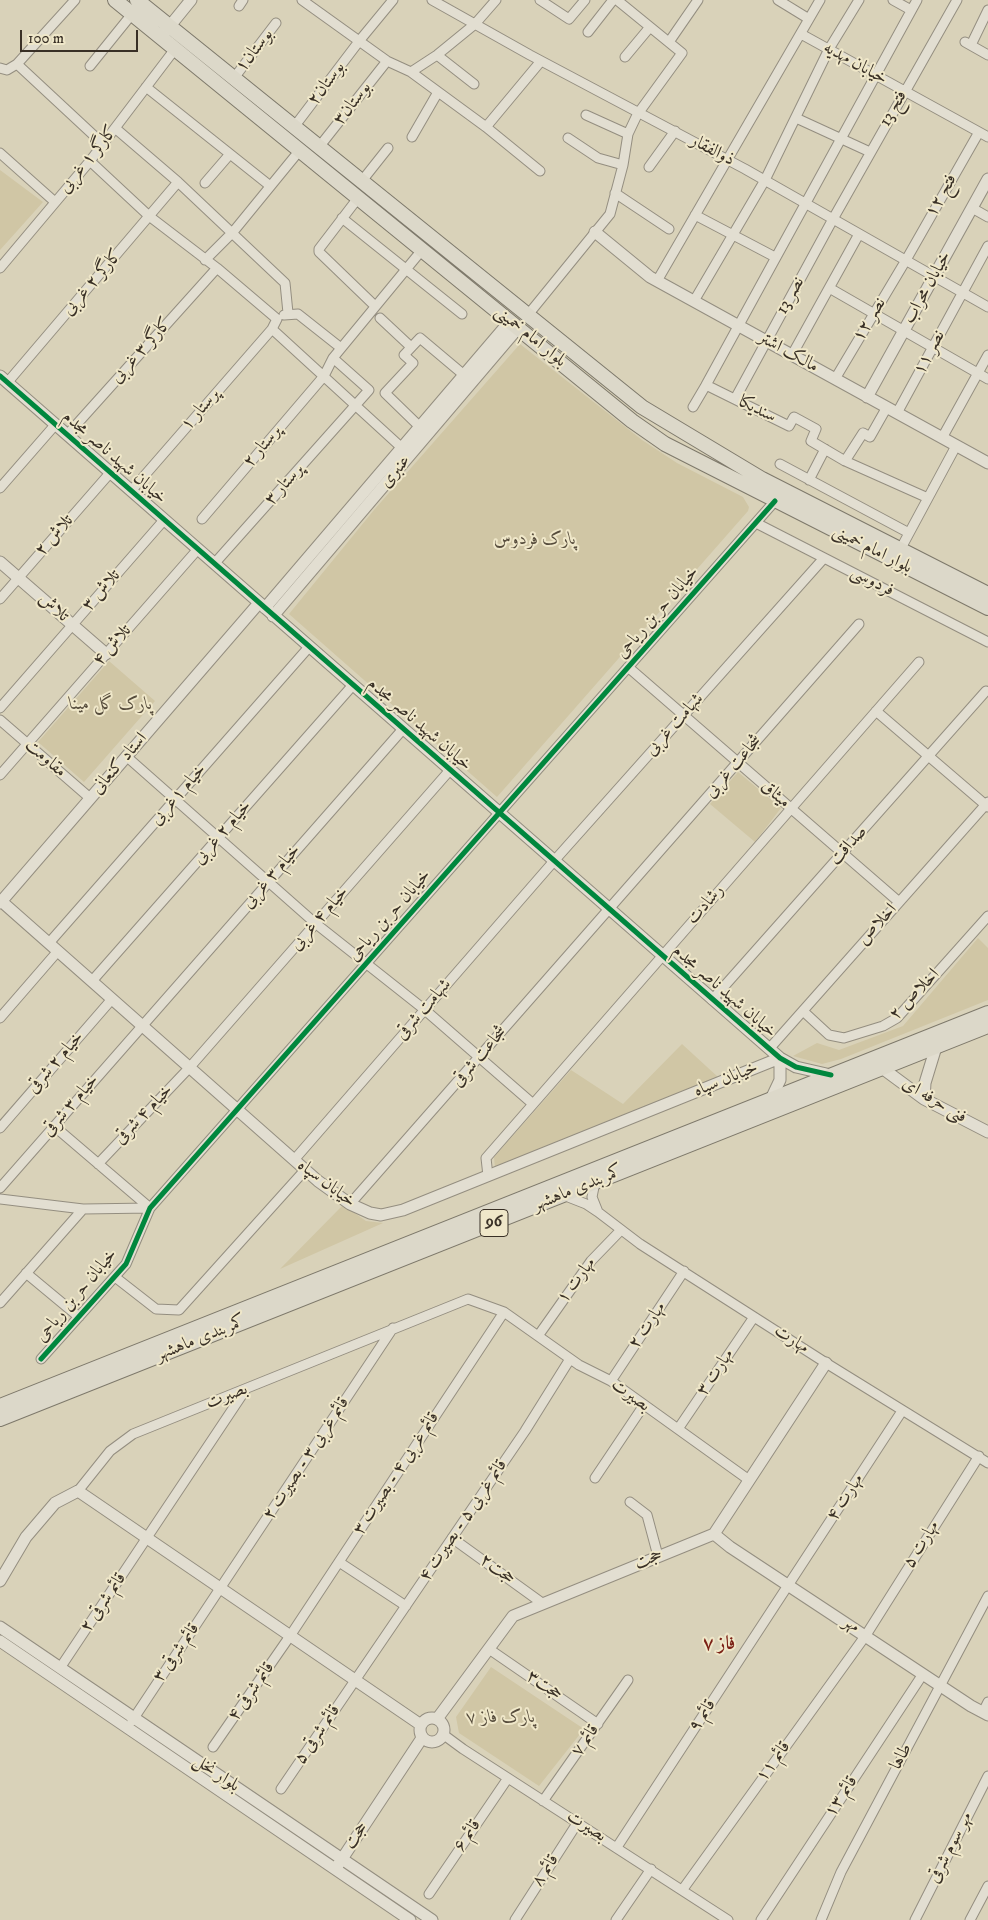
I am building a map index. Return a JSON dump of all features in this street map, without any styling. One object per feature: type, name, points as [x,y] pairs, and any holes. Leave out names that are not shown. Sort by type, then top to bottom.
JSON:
[{"type":"main road","name":"بلوار امام خمینی","points":[[115,0],[132,14],[165,32],[234,78],[634,402],[762,479],[988,594]]},
{"type":"main road","name":"بلوار امام خمینی","points":[[137,0],[165,32],[175,49],[632,421],[683,454],[988,608]]},
{"type":"main road","points":[[665,444],[673,436],[674,425]]},
{"type":"main road","points":[[683,454],[686,443],[694,438]]},
{"type":"main road","name":"کمربندی ماهشهر","points":[[1,1416],[771,1099],[988,1012]]},
{"type":"main road","name":"کمربندی ماهشهر","points":[[1,1416],[988,1026]]},
{"type":"street","points":[[0,68],[7,70],[17,64],[75,0]]},
{"type":"street","points":[[165,32],[191,0]]},
{"type":"street","points":[[302,0],[387,60],[411,72],[486,127],[540,172]]},
{"type":"street","name":"ذوالفقار","points":[[432,0],[541,61],[728,159],[988,307]]},
{"type":"street","points":[[540,0],[569,19],[585,0]]},
{"type":"street","points":[[669,42],[698,0]]},
{"type":"street","points":[[778,0],[810,19]]},
{"type":"street","points":[[657,281],[820,0]]},
{"type":"street","points":[[694,301],[765,180],[829,49],[858,0]]},
{"type":"street","points":[[893,0],[911,10]]},
{"type":"street","points":[[693,407],[917,0]]},
{"type":"street","name":"فتح 13","points":[[833,219],[957,0]]},
{"type":"street","name":"بوستان۲","points":[[294,127],[389,1]]},
{"type":"street","points":[[527,316],[610,214],[628,134],[640,112],[682,53],[618,1],[588,32]]},
{"type":"street","points":[[411,72],[437,55],[475,24],[491,2]]},
{"type":"street","points":[[988,10],[968,43],[988,55]]},
{"type":"street","points":[[90,66],[132,14]]},
{"type":"street","name":"بوستان۱","points":[[234,78],[276,23]]},
{"type":"street","points":[[625,57],[650,27]]},
{"type":"street","name":"خیابان مهدیه","points":[[801,34],[988,137]]},
{"type":"street","name":"کارگر ۱ غربی","points":[[0,268],[90,161],[175,49]]},
{"type":"street","points":[[437,55],[474,84]]},
{"type":"street","name":"بوستان۳","points":[[319,147],[387,60]]},
{"type":"street","points":[[486,127],[541,61]]},
{"type":"street","points":[[17,64],[103,144]]},
{"type":"street","points":[[146,87],[269,186]]},
{"type":"street","points":[[412,137],[438,92]]},
{"type":"street","points":[[586,115],[628,134]]},
{"type":"street","points":[[796,118],[870,152]]},
{"type":"street","points":[[115,128],[178,182],[285,283],[288,313]]},
{"type":"street","points":[[649,167],[675,131]]},
{"type":"street","name":"فتح ۱۲","points":[[906,260],[978,132]]},
{"type":"street","points":[[568,138],[598,158],[622,165]]},
{"type":"street","points":[[361,182],[388,148]]},
{"type":"street","points":[[205,260],[232,232],[300,150]]},
{"type":"street","points":[[0,153],[55,202]]},
{"type":"street","points":[[204,183],[230,154]]},
{"type":"street","points":[[90,161],[149,216],[217,268],[277,319],[288,313],[298,314],[341,348]]},
{"type":"street","name":"خیابان محراب","points":[[867,396],[988,179]]},
{"type":"street","name":"کارگر ۲ غربی","points":[[4,380],[178,182]]},
{"type":"street","points":[[615,193],[669,229]]},
{"type":"street","points":[[358,198],[319,249],[319,252],[375,306]]},
{"type":"street","points":[[972,208],[988,217]]},
{"type":"street","points":[[695,216],[775,257]]},
{"type":"street","points":[[342,218],[462,314]]},
{"type":"street","name":"نصر 13","points":[[735,399],[833,219]]},
{"type":"street","name":"مالک اشتر","points":[[595,232],[657,281],[956,446],[987,460]]},
{"type":"street","points":[[792,355],[859,234]]},
{"type":"street","name":"نصر ۱۱","points":[[898,413],[988,246]]},
{"type":"street","name":"پرستار ۲","points":[[202,519],[324,376],[341,348],[422,250]]},
{"type":"street","name":"نصر ۱۲","points":[[835,379],[906,260]]},
{"type":"street","name":"کارگر ۳ غربی","points":[[66,435],[217,268]]},
{"type":"street","points":[[830,289],[988,379]]},
{"type":"street","points":[[380,318],[411,347]]},
{"type":"street","name":"پرستار ۱","points":[[131,491],[272,329],[277,319]]},
{"type":"street","name":"عنبری","points":[[266,609],[464,375],[514,325]]},
{"type":"street","name":"عنبری","points":[[266,609],[514,325]]},
{"type":"street","points":[[272,329],[402,448]]},
{"type":"street","points":[[420,427],[385,393],[413,362],[404,355],[420,338],[464,375]]},
{"type":"street","points":[[942,438],[988,355]]},
{"type":"street","name":"پرستار ۳","points":[[214,564],[369,390],[334,358]]},
{"type":"street","name":"خیابان شهید ناصر مجدم","points":[[4,380],[769,1049],[796,1067],[831,1075]]},
{"type":"street","name":"سندیکا","points":[[706,385],[789,426],[794,417],[816,429],[811,441],[845,461],[928,498]]},
{"type":"street","points":[[845,461],[862,433],[870,437],[887,408]]},
{"type":"street","points":[[0,488],[55,425]]},
{"type":"street","points":[[900,550],[956,446]]},
{"type":"street","points":[[809,480],[825,449]]},
{"type":"street","points":[[780,464],[910,532]]},
{"type":"street","name":"تلاش ۲","points":[[0,599],[110,473]]},
{"type":"street","name":"خیابان حر بن ریاحی","points":[[41,1359],[126,1264],[150,1208],[775,501]]},
{"type":"street","name":"تلاش ۳","points":[[0,708],[164,520]]},
{"type":"street","name":"فردوسی","points":[[756,523],[988,642]]},
{"type":"street","name":"تلاش ۴","points":[[0,775],[198,549]]},
{"type":"street","name":"شهامت غربی","points":[[554,861],[824,558]]},
{"type":"street","name":"تلاش","points":[[0,562],[106,654]]},
{"type":"street","name":"استاد کنعانی","points":[[0,901],[126,756],[266,609]]},
{"type":"street","name":"شجاعت غربی","points":[[609,909],[859,624]]},
{"type":"street","name":"خیام ۱غربی","points":[[49,943],[309,647]]},
{"type":"street","name":"رشادت","points":[[488,1176],[486,1158],[919,662]]},
{"type":"street","name":"میثاق","points":[[628,667],[899,902]]},
{"type":"street","name":"خیام ۲ غربی","points":[[92,982],[353,685]]},
{"type":"street","name":"صداقت","points":[[712,1000],[986,691]]},
{"type":"street","points":[[876,711],[987,804]]},
{"type":"street","name":"مقاومت","points":[[0,720],[90,798]]},
{"type":"street","name":"خیام ۳ غربی","points":[[141,1025],[403,729]]},
{"type":"street","points":[[126,756],[315,924],[424,1010],[533,1104]]},
{"type":"street","name":"خیام ۴ غربی","points":[[190,1068],[450,770]]},
{"type":"street","name":"اخلاص","points":[[769,1049],[987,804]]},
{"type":"street","name":"شهامت شرقی","points":[[294,1160],[554,861]]},
{"type":"street","name":"خیابان سپاه","points":[[0,901],[305,1170],[350,1204],[370,1213],[392,1214],[780,1058]]},
{"type":"street","name":"شجاعت شرقی","points":[[350,1204],[609,909]]},
{"type":"street","name":"اخلاص ۲","points":[[803,1011],[829,1035],[844,1038],[883,1026],[897,1018],[988,916]]},
{"type":"street","points":[[0,1018],[58,951]]},
{"type":"street","name":"خیام ۲ شرقی","points":[[0,1128],[112,999]]},
{"type":"street","name":"خیام ۳ شرقی","points":[[0,1188],[141,1025]]},
{"type":"street","points":[[924,1099],[925,1083],[936,1047]]},
{"type":"street","points":[[771,1099],[780,1080],[780,1058]]},
{"type":"street","name":"خیام ۴ شرقی","points":[[98,1164],[190,1068]]},
{"type":"street","name":"فنی حرفه ای","points":[[882,1068],[924,1099],[988,1132]]},
{"type":"street","points":[[54,1126],[150,1208]]},
{"type":"street","points":[[115,1277],[156,1309],[179,1310],[305,1170]]},
{"type":"street","points":[[595,1182],[592,1197],[598,1212]]},
{"type":"street","name":"مهارت","points":[[563,1195],[586,1204],[621,1230],[754,1317],[988,1462]]},
{"type":"street","points":[[0,1199],[83,1209],[150,1208]]},
{"type":"street","points":[[0,1303],[83,1209]]},
{"type":"street","name":"مهارت ۱","points":[[538,1336],[591,1261],[621,1230]]},
{"type":"street","name":"مهارت ۲","points":[[611,1381],[684,1271]]},
{"type":"street","points":[[26,1273],[79,1317]]},
{"type":"street","name":"بصیرت","points":[[78,1491],[110,1451],[133,1434],[468,1299],[504,1312],[570,1359],[611,1381],[749,1480]]},
{"type":"street","name":"قائم غربی ۴ - بصیرت ۳","points":[[290,1636],[504,1312]]},
{"type":"street","name":"مهارت ۳","points":[[678,1430],[754,1317]]},
{"type":"street","name":"قائم غربی ۳ - بصیرت ۲","points":[[221,1589],[393,1328]]},
{"type":"street","name":"قائم غربی ۵ - بصیرت ۴","points":[[354,1681],[525,1430],[570,1359]]},
{"type":"street","points":[[714,1534],[826,1363]]},
{"type":"street","name":"قائم شرقی ۲","points":[[60,1668],[246,1389]]},
{"type":"street","points":[[595,1478],[644,1405]]},
{"type":"street","name":"مهارت ۴","points":[[790,1585],[902,1410]]},
{"type":"street","name":"مهارت ۵","points":[[866,1634],[979,1456]]},
{"type":"street","points":[[0,1581],[26,1537],[55,1503],[78,1491],[421,1725]]},
{"type":"street","points":[[630,1502],[647,1515],[658,1556]]},
{"type":"street","name":"مهر","points":[[714,1534],[866,1634],[923,1674],[986,1710]]},
{"type":"street","name":"حجت","points":[[437,1719],[513,1616],[714,1534]]},
{"type":"street","name":"حجت۲","points":[[452,1538],[542,1603]]},
{"type":"street","points":[[339,1562],[406,1606]]},
{"type":"street","name":"قائم ۹","points":[[617,1847],[790,1585]]},
{"type":"street","name":"قائم شرقی ۳","points":[[131,1722],[221,1589]]},
{"type":"street","name":"طاها","points":[[821,1920],[841,1872],[988,1596]]},
{"type":"street","name":"بلوار نخل","points":[[0,1627],[60,1668],[131,1722]]},
{"type":"street","name":"قائم ۱۱","points":[[683,1889],[866,1634]]},
{"type":"street","name":"قائم شرقی ۴","points":[[213,1747],[290,1636]]},
{"type":"street","name":"بلوار نخل","points":[[0,1641],[131,1722],[338,1864],[410,1920]]},
{"type":"street","name":"حجت۳","points":[[490,1649],[598,1724]]},
{"type":"street","name":"قائم ۱۳","points":[[761,1920],[923,1674]]},
{"type":"street","name":"قائم ۷","points":[[543,1801],[628,1680]]},
{"type":"street","name":"قائم شرقی ۵","points":[[281,1789],[354,1681]]},
{"type":"street","points":[[430,1718],[437,1719],[443,1724],[444,1735],[436,1742],[428,1742],[422,1738],[421,1725],[430,1718]]},
{"type":"street","name":"بصیرت","points":[[444,1735],[543,1801],[683,1889],[721,1918]]},
{"type":"street","name":"حجت","points":[[338,1864],[422,1738]]},
{"type":"street","name":"مهر سوم شرقی","points":[[915,1920],[988,1776]]},
{"type":"street","name":"قائم ۶","points":[[429,1894],[508,1778]]},
{"type":"street","name":"قائم ۸","points":[[515,1920],[578,1822]]},
{"type":"street","name":"بلوار نخل","points":[[338,1864],[432,1920]]},
{"type":"street","points":[[616,1920],[651,1869]]},
{"type":"street","points":[[970,1920],[988,1886]]},
{"type":"green space","points":[[0,170],[43,202],[0,250]]},
{"type":"green space","name":"پارک فردوس","points":[[520,344],[642,440],[677,463],[743,497],[749,507],[748,511],[497,797],[289,614],[374,510]]},
{"type":"green space","name":"پارک گل مینا","points":[[109,661],[155,701],[84,782],[38,742]]},
{"type":"green space","points":[[738,772],[781,808],[755,842],[710,804]]},
{"type":"green space","points":[[978,938],[988,948],[988,1000],[841,1059],[822,1064],[793,1056],[817,1043],[839,1050],[903,1026]]},
{"type":"green space","points":[[682,1044],[718,1077],[495,1168],[494,1157],[571,1070],[623,1104]]},
{"type":"green space","points":[[343,1205],[366,1221],[383,1223],[280,1269]]},
{"type":"green space","name":"پارک فاز ۷","points":[[491,1667],[584,1729],[539,1786],[459,1733],[456,1717]]},
{"type":"cycle path","points":[[0,376],[780,1058],[796,1067],[831,1075]]},
{"type":"cycle path","points":[[41,1359],[126,1264],[150,1208],[775,501]]},
{"type":"district","name":"فاز ۷","points":[[719,1645]]}]
